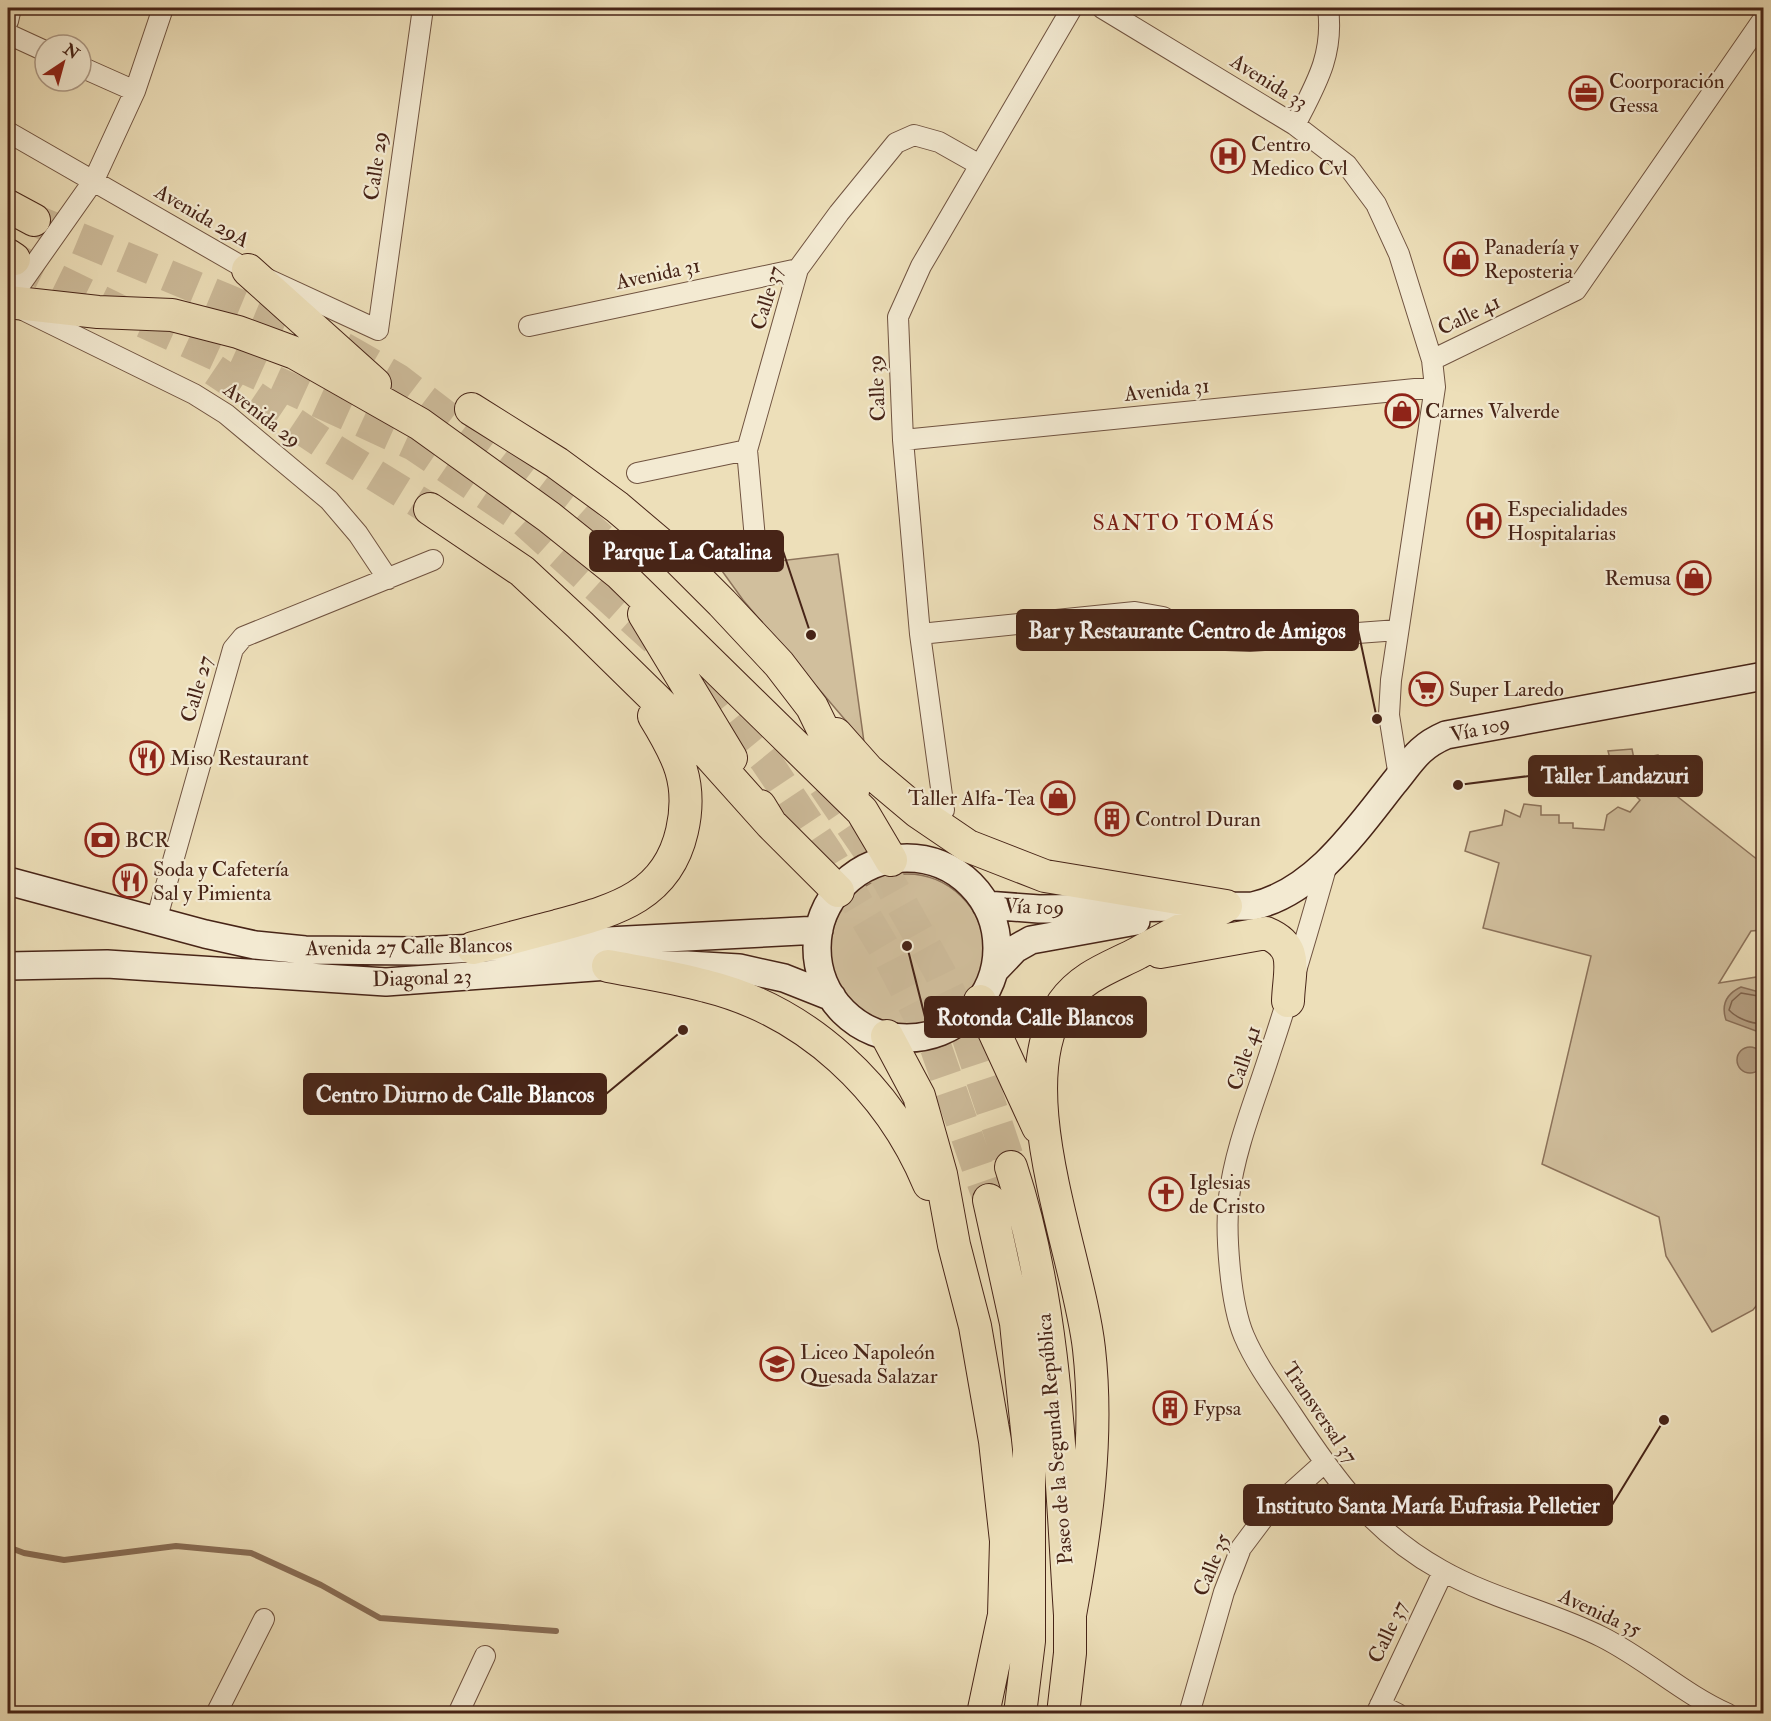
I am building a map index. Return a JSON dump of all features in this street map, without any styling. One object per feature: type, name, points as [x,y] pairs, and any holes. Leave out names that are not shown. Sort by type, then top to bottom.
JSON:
[{"type":"highway","points":[[248,270],[420,424],[549,517],[620,574],[862,811]]},
{"type":"highway","points":[[8,302],[98,312],[171,315],[238,332],[295,353],[420,424]]},
{"type":"highway","points":[[471,410],[574,476],[617,507],[676,557],[779,664],[812,707],[868,770],[918,812],[968,846],[1045,876],[1226,906]]},
{"type":"highway","points":[[430,509],[522,571],[685,728],[771,824],[838,891]]},
{"type":"highway","points":[[620,574],[771,824]]},
{"type":"highway","points":[[473,948],[609,912],[628,903],[637,898],[663,874],[678,849],[686,814],[685,776],[676,752],[627,672]]},
{"type":"highway","points":[[812,707],[862,811],[891,860]]},
{"type":"highway","points":[[1070,1615],[1088,1518],[1091,1427],[1089,1348],[1046,1144],[1043,1074],[1047,1044],[1055,1019],[1064,1002],[1078,987],[1099,971],[1226,906]]},
{"type":"highway","points":[[1130,957],[1266,933],[1279,938],[1287,945],[1290,957],[1288,1001]]},
{"type":"highway","points":[[608,966],[707,986],[754,1002],[797,1023],[837,1054],[876,1094],[904,1134],[927,1179],[954,1245]]},
{"type":"highway","points":[[980,1000],[1046,1144]]},
{"type":"highway","points":[[887,1036],[919,1096],[941,1174],[954,1245],[975,1326],[995,1441],[1006,1541],[1004,1615],[983,1713]]},
{"type":"highway","name":"Paseo de la Segunda República","points":[[1011,1167],[1023,1204],[1038,1272],[1053,1368],[1070,1615],[1070,1653],[1062,1713]]},
{"type":"highway","name":"Paseo de la Segunda República","points":[[989,1200],[1014,1313],[1024,1386],[1029,1449],[1029,1641],[1020,1713]]},
{"type":"highway","points":[[998,1713],[1029,1592]]},
{"type":"highway","points":[[1070,1653],[1077,1713]]},
{"type":"main road","name":"Vía 109","points":[[986,905],[1039,909],[1252,906],[1275,901],[1328,861],[1399,777],[1415,754],[1428,743],[1446,735],[1764,676]]},
{"type":"main road","points":[[891,860],[923,860],[938,864],[966,880],[986,905],[996,937],[995,970],[980,1000],[955,1024],[939,1032],[914,1037],[887,1036],[856,1022],[832,997],[819,964],[819,930],[829,903],[838,891],[862,871],[891,860]]},
{"type":"main road","name":"Avenida 27 Calle Blancos","points":[[8,881],[255,945],[305,950],[473,948],[819,930]]},
{"type":"main road","name":"Vía 109","points":[[995,970],[1015,949],[1031,940],[1226,906]]},
{"type":"main road","name":"Diagonal 23","points":[[8,966],[107,964],[386,982],[608,966],[687,965],[739,969],[784,978],[832,997]]},
{"type":"street","points":[[8,21],[11,8]]},
{"type":"street","points":[[8,302],[94,180],[135,91],[163,8]]},
{"type":"street","name":"Calle 29","points":[[378,330],[423,8]]},
{"type":"street","name":"Calle 39","points":[[944,810],[920,634],[903,440],[898,317],[921,266],[978,164],[1072,8]]},
{"type":"street","name":"Avenida 33","points":[[1102,8],[1295,125],[1347,165],[1376,204],[1399,254],[1432,360]]},
{"type":"street","points":[[1295,125],[1324,67],[1328,44],[1329,8]]},
{"type":"street","name":"Calle 41","points":[[1399,777],[1389,715],[1398,630],[1435,387],[1432,360],[1576,290],[1764,18]]},
{"type":"street","points":[[8,34],[33,45]]},
{"type":"street","points":[[93,72],[135,91]]},
{"type":"street","name":"Avenida 29A","points":[[8,132],[248,270],[378,330]]},
{"type":"street","name":"Calle 37","points":[[756,550],[747,450],[798,269],[896,143],[914,135],[939,142],[978,164]]},
{"type":"street","name":"Avenida 31","points":[[528,326],[798,269]]},
{"type":"street","name":"Avenida 29","points":[[8,302],[194,394],[226,414],[329,500],[358,534],[388,579]]},
{"type":"street","name":"Avenida 31","points":[[903,440],[1435,387]]},
{"type":"street","points":[[637,473],[747,450]]},
{"type":"street","name":"Calle 27","points":[[156,921],[233,649],[243,637],[433,560]]},
{"type":"street","points":[[920,634],[1135,612],[1163,617],[1201,639],[1250,641],[1398,630]]},
{"type":"street","name":"Calle 41","points":[[1231,1273],[1227,1232],[1229,1196],[1237,1160],[1288,1001],[1328,861]]},
{"type":"street","name":"Transversal 37","points":[[1231,1273],[1243,1334],[1262,1370],[1324,1463],[1376,1525],[1443,1572]]},
{"type":"street","name":"Calle 35","points":[[1189,1713],[1224,1592],[1241,1548],[1264,1516],[1324,1463]]},
{"type":"street","name":"Calle 37","points":[[1384,1711],[1443,1572]]},
{"type":"street","name":"Avenida 35","points":[[1443,1572],[1483,1590],[1584,1628],[1651,1665],[1728,1713]]},
{"type":"street","points":[[216,1713],[264,1619]]},
{"type":"street","points":[[459,1713],[485,1656]]},
{"type":"shaded area","points":[[737,532],[745,565],[838,554],[864,742],[743,600],[699,539]]},
{"type":"shaded area","points":[[1632,749],[1634,759],[1658,755],[1661,776],[1654,778],[1763,864],[1763,930],[1751,931],[1719,983],[1763,976],[1764,1296],[1753,1310],[1712,1332],[1666,1256],[1659,1217],[1542,1164],[1591,956],[1483,928],[1499,863],[1465,851],[1470,832],[1502,825],[1505,810],[1520,817],[1524,804],[1541,806],[1541,815],[1559,815],[1559,823],[1573,823],[1573,828],[1604,830],[1607,815],[1618,807],[1630,812],[1640,800],[1633,793],[1635,789],[1622,776],[1614,774],[1608,751]]},
{"type":"shaded area","points":[[907,874],[936,880],[950,887],[961,897],[971,908],[978,922],[984,951],[978,980],[971,994],[961,1005],[950,1015],[936,1022],[907,1028],[878,1022],[864,1015],[853,1005],[843,994],[836,980],[830,951],[836,922],[843,908],[853,897],[864,887],[878,880]]},
{"type":"water","points":[[1741,987],[1763,993],[1763,1028],[1756,1031],[1726,1020],[1724,1010],[1726,1000]]},
{"type":"water","points":[[1750,1047],[1759,1051],[1763,1060],[1759,1069],[1750,1073],[1741,1069],[1737,1060],[1741,1051]]},
{"type":"waterway","points":[[8,1547],[24,1553],[64,1560],[176,1546],[251,1553],[321,1585],[380,1618],[556,1631]]},
{"type":"tunnel","points":[[34,220],[345,349],[397,379],[576,516],[636,570]]},
{"type":"tunnel","points":[[14,259],[133,317],[414,445],[520,517],[699,679],[766,761],[828,854],[887,953],[936,1048],[989,1200]]},
{"type":"tunnel","points":[[214,370],[329,447],[430,509]]},
{"type":"tunnel","points":[[824,785],[886,876],[939,971],[960,1014],[1011,1167]]},
{"type":"place","name":"Coorporación Gessa","points":[[1586,93]]},
{"type":"place","name":"Centro Medico Cvl","points":[[1228,156]]},
{"type":"place","name":"Panadería y Reposteria","points":[[1461,259]]},
{"type":"place","name":"Carnes Valverde","points":[[1402,411]]},
{"type":"place","name":"Especialidades Hospitalarias","points":[[1484,521]]},
{"type":"place","name":"Remusa","points":[[1694,578]]},
{"type":"place","name":"Parque La Catalina","points":[[811,635]]},
{"type":"place","name":"Super Laredo","points":[[1426,689]]},
{"type":"place","name":"Bar y Restaurante Centro de Amigos","points":[[1377,719]]},
{"type":"place","name":"Miso Restaurant","points":[[147,758]]},
{"type":"place","name":"Taller Landazuri","points":[[1458,785]]},
{"type":"place","name":"Taller Alfa-Tea","points":[[1058,798]]},
{"type":"place","name":"Control Duran","points":[[1112,819]]},
{"type":"place","name":"BCR","points":[[102,840]]},
{"type":"place","name":"Soda y Cafetería Sal y Pimienta","points":[[130,881]]},
{"type":"place","name":"Rotonda Calle Blancos","points":[[907,946]]},
{"type":"place","name":"Centro Diurno de Calle Blancos","points":[[683,1030]]},
{"type":"place","name":"Iglesias de Cristo","points":[[1166,1194]]},
{"type":"place","name":"Liceo Napoleón Quesada Salazar","points":[[777,1364]]},
{"type":"place","name":"Fypsa","points":[[1170,1408]]},
{"type":"place","name":"Instituto Santa María Eufrasia Pelletier","points":[[1664,1420]]},
{"type":"district","name":"SANTO TOMÁS","points":[[1184,523]]}]
